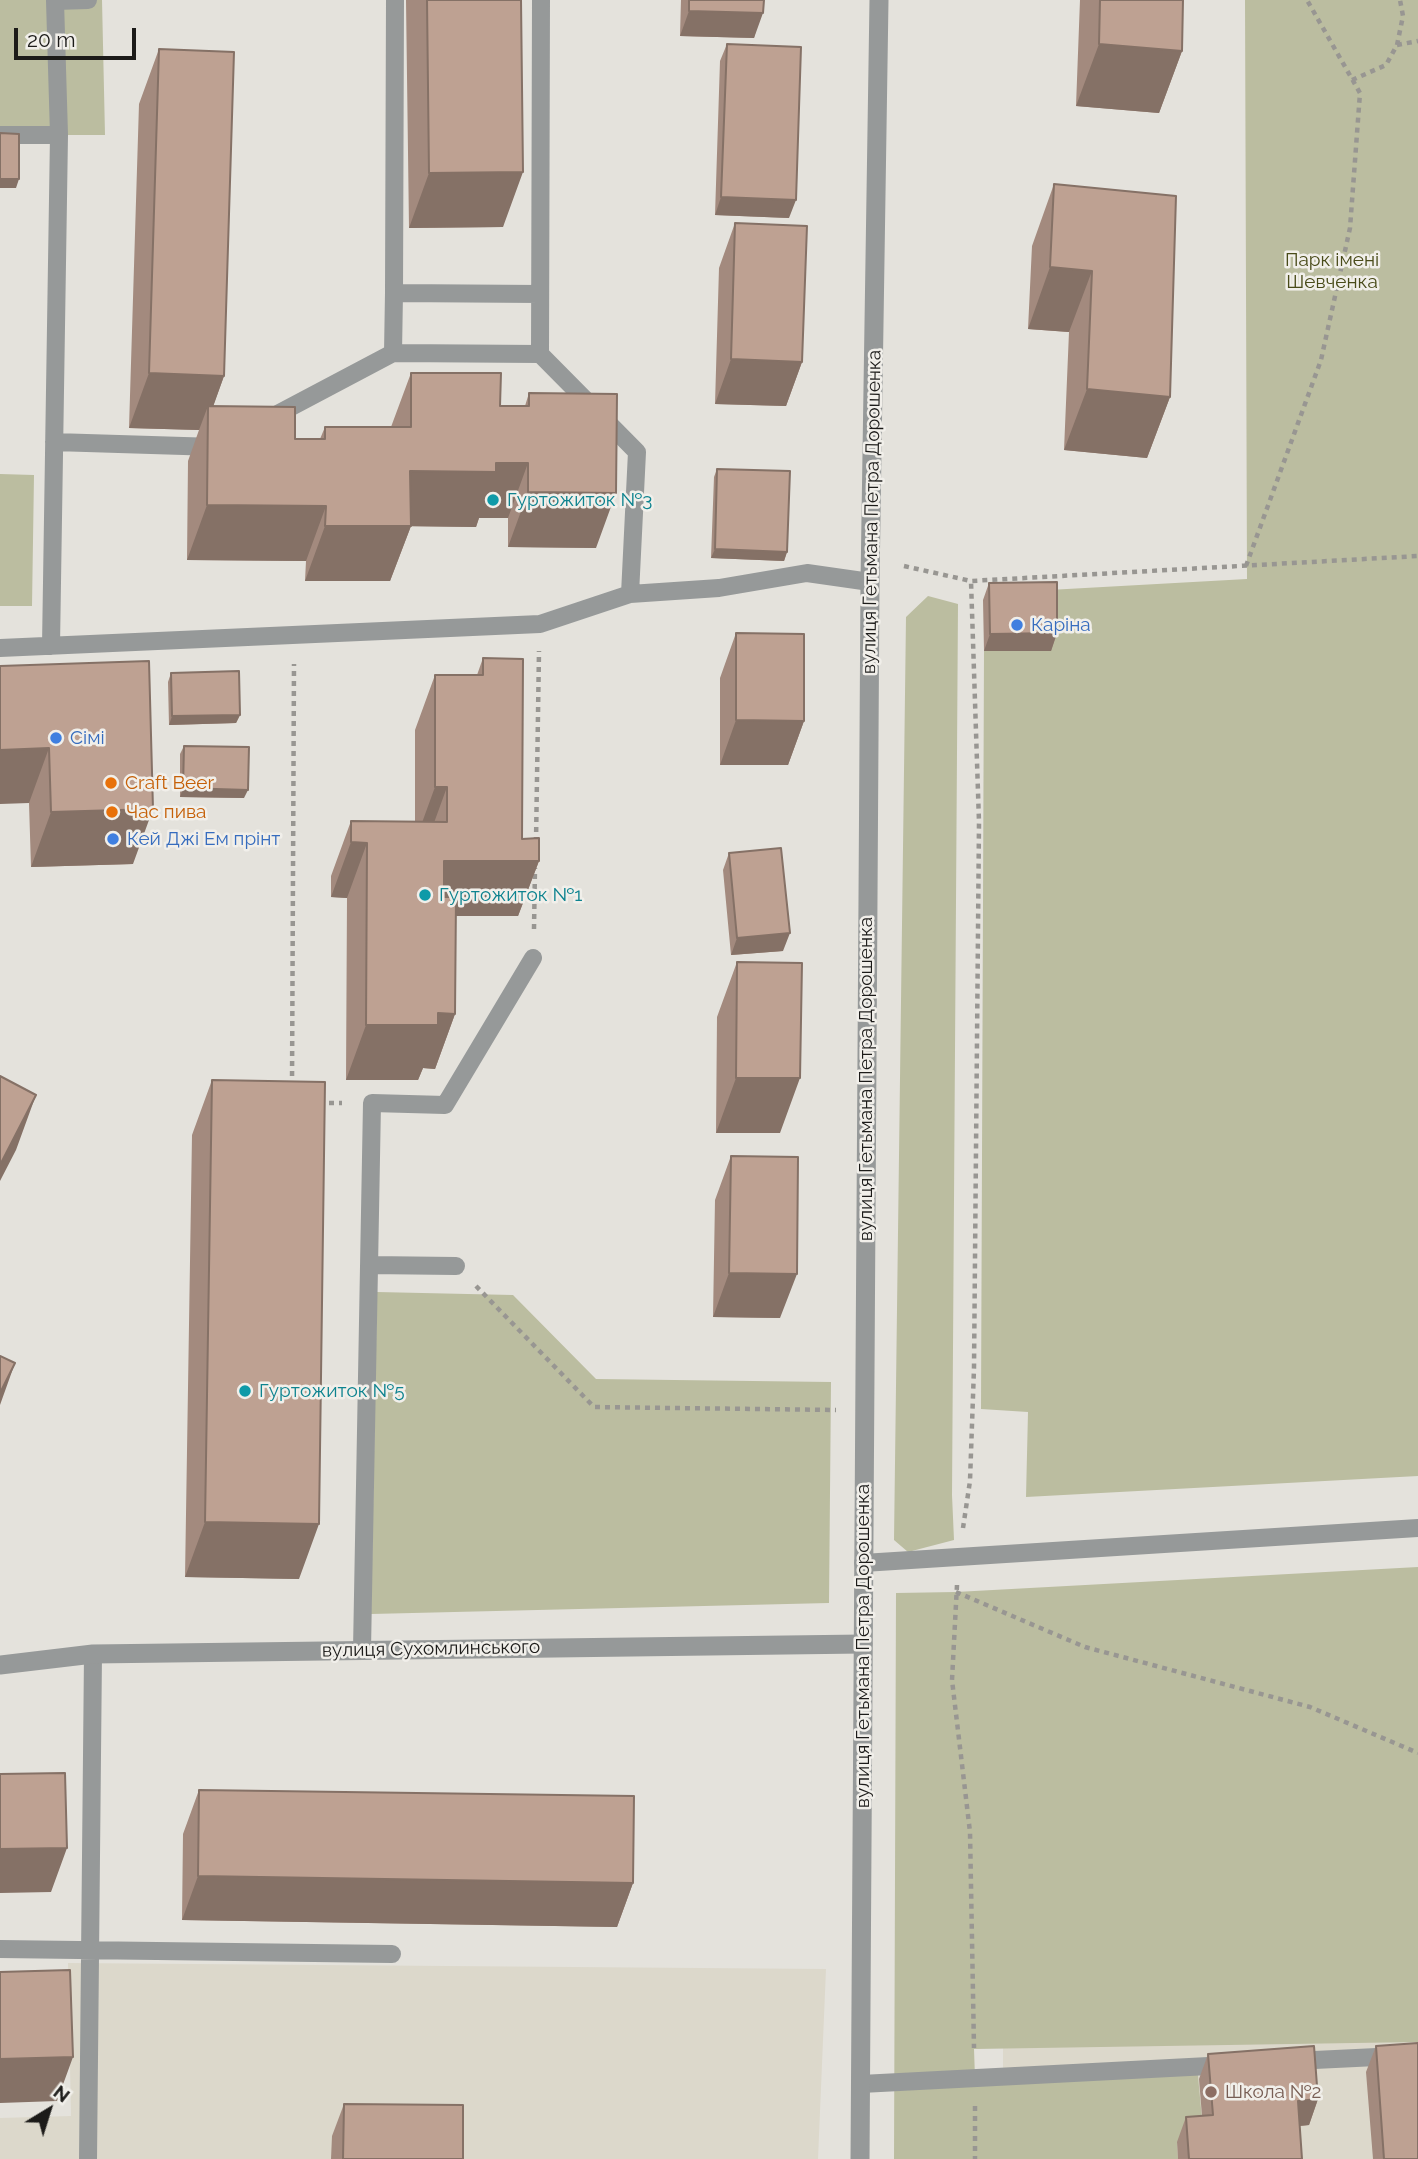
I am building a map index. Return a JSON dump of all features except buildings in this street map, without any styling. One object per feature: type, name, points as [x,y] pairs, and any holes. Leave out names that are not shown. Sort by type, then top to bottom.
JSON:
[{"type":"street","name":"вулиця Гетьмана Петра Дорошенка","points":[[860,2159],[870,582],[879,0]]},
{"type":"street","name":"вулиця Сухомлинського","points":[[0,1665],[93,1654],[863,1644]]},
{"type":"lane","points":[[51,646],[59,135],[55,1],[88,0]]},
{"type":"lane","points":[[393,353],[395,0]]},
{"type":"lane","points":[[541,0],[540,354],[637,452],[630,594]]},
{"type":"lane","points":[[0,135],[59,135]]},
{"type":"lane","points":[[394,293],[540,294]]},
{"type":"lane","points":[[251,428],[393,353],[540,354]]},
{"type":"lane","points":[[54,442],[216,447],[228,441]]},
{"type":"lane","points":[[0,648],[540,624],[630,594],[719,588],[807,573],[870,582]]},
{"type":"lane","points":[[362,1650],[372,1103],[445,1105],[533,958]]},
{"type":"lane","points":[[369,1265],[456,1266]]},
{"type":"lane","points":[[863,1563],[1418,1528]]},
{"type":"lane","points":[[88,2159],[93,1654]]},
{"type":"lane","points":[[0,1948],[392,1954]]},
{"type":"lane","points":[[1280,2062],[1418,2055]]},
{"type":"lane","points":[[861,2084],[1239,2064]]},
{"type":"path","points":[[1246,566],[1321,360],[1350,228],[1360,93],[1307,0]]},
{"type":"path","points":[[1352,80],[1387,65],[1397,45],[1404,16],[1400,0]]},
{"type":"path","points":[[1397,45],[1418,41]]},
{"type":"path","points":[[904,566],[971,581],[1418,556]]},
{"type":"path","points":[[971,581],[979,822],[975,1340],[970,1481],[956,1592],[952,1680],[970,1832],[975,2159]]},
{"type":"path","points":[[536,847],[540,624]]},
{"type":"path","points":[[292,1089],[295,635]]},
{"type":"path","points":[[533,958],[535,861]]},
{"type":"path","points":[[318,1103],[372,1103]]},
{"type":"path","points":[[456,1266],[594,1408],[864,1410]]},
{"type":"path","points":[[956,1592],[1084,1647],[1310,1707],[1418,1753]]},
{"type":"shaded area","points":[[68,1963],[826,1969],[818,2159],[0,2159],[0,2118],[71,2116]]},
{"type":"shaded area","name":"Школа №2","points":[[1418,1984],[1418,2159],[1003,2159],[1003,2024]]},
{"type":"green space","points":[[0,0],[102,0],[105,135],[0,135]]},
{"type":"green space","name":"Парк імені Шевченка","points":[[1245,0],[1418,0],[1418,1476],[1026,1497],[1028,1412],[981,1409],[984,651],[1049,590],[1247,579]]},
{"type":"green space","points":[[0,474],[34,475],[32,606],[0,606]]},
{"type":"green space","points":[[928,596],[958,604],[952,1495],[954,1540],[908,1552],[894,1540],[906,617]]},
{"type":"green space","points":[[377,1292],[513,1295],[596,1379],[831,1382],[829,1603],[371,1614]]},
{"type":"green space","points":[[1418,1567],[1418,2042],[974,2049],[975,2078],[1197,2066],[1204,2140],[1177,2143],[1178,2159],[894,2159],[896,1593]]},
{"type":"place","name":"Гуртожиток №3","points":[[493,500]]},
{"type":"place","name":"Каріна","points":[[1017,625]]},
{"type":"place","name":"Сімі","points":[[56,738]]},
{"type":"place","name":"Craft Beer","points":[[111,783]]},
{"type":"place","name":"Час пива","points":[[112,812]]},
{"type":"place","name":"Кей Джі Ем прінт","points":[[113,839]]},
{"type":"place","name":"Гуртожиток №1","points":[[425,895]]},
{"type":"place","name":"Гуртожиток №5","points":[[245,1391]]},
{"type":"place","name":"Школа №2","points":[[1211,2092]]}]
